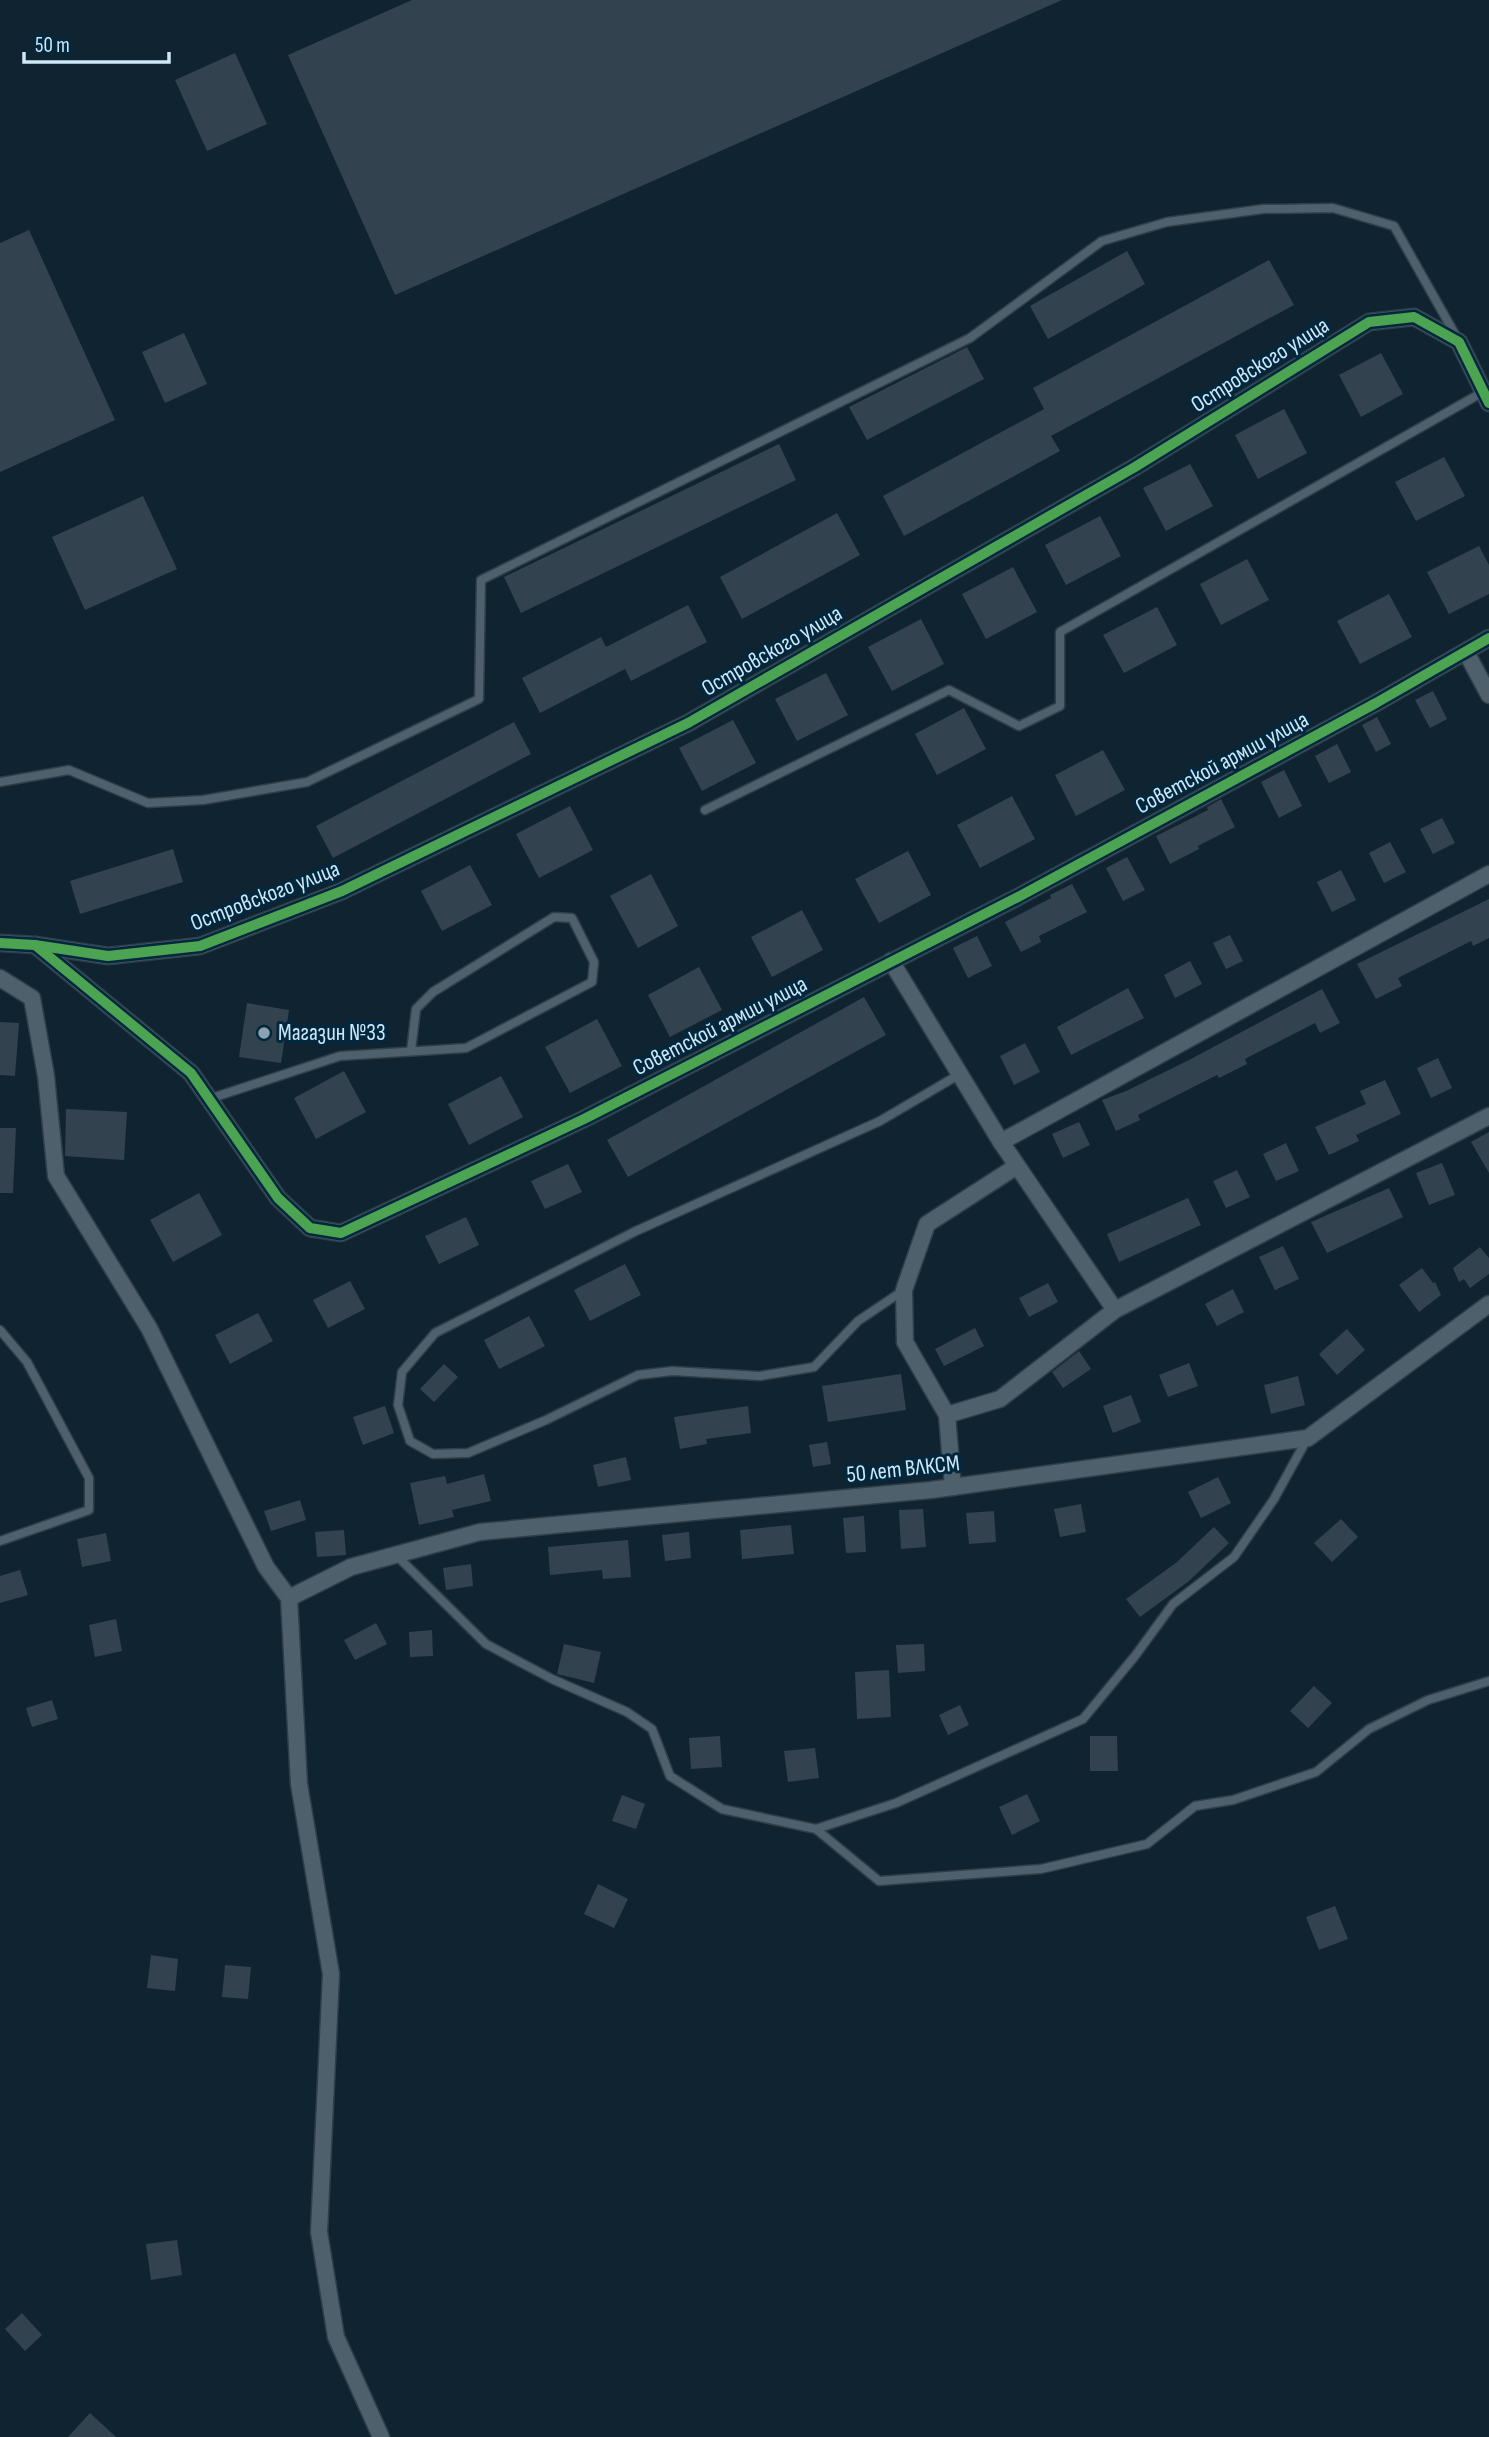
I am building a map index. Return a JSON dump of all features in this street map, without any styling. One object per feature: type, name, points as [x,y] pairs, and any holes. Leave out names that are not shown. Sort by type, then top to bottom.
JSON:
[{"type":"street","name":"Островского улица","points":[[0,943],[108,956],[200,946],[342,891],[688,723],[1135,467],[1370,322],[1415,317],[1459,342]]},
{"type":"street","points":[[1459,342],[1486,397]]},
{"type":"street","name":"Советской армии улица","points":[[35,946],[191,1073],[278,1198],[310,1228],[341,1233],[584,1119],[1054,877],[1376,703],[1489,638]]},
{"type":"street","points":[[1466,652],[1489,695]]},
{"type":"street","points":[[1001,1142],[1489,874]]},
{"type":"street","points":[[891,961],[1001,1142],[1115,1310]]},
{"type":"street","points":[[0,978],[32,998],[46,1076],[56,1176],[149,1328],[266,1567],[289,1598],[299,1784],[331,1974],[319,2232],[336,2337],[381,2437]]},
{"type":"street","points":[[947,1415],[1000,1399],[1115,1310],[1489,1116]]},
{"type":"street","points":[[953,1487],[947,1415],[905,1342],[904,1290],[927,1224],[1017,1166]]},
{"type":"street","name":"50 лет ВЛКСМ","points":[[289,1598],[351,1567],[480,1532],[953,1487],[1308,1438],[1489,1304]]},
{"type":"lane","points":[[0,782],[69,770],[148,803],[216,798],[307,782],[479,699],[481,580],[970,338],[1102,241],[1167,222],[1263,209],[1333,208],[1394,226],[1459,342]]},
{"type":"lane","points":[[705,810],[948,690],[1019,726],[1060,706],[1060,632],[1486,397]]},
{"type":"lane","points":[[209,1099],[340,1056],[466,1048],[592,982],[594,962],[572,918],[554,917],[433,992],[416,1009],[411,1051]]},
{"type":"lane","points":[[904,1290],[858,1321],[814,1367],[760,1376],[672,1371],[638,1375],[546,1420],[468,1453],[433,1454],[410,1441],[398,1405],[402,1372],[435,1333],[636,1231],[880,1121],[960,1074]]},
{"type":"lane","points":[[0,1330],[27,1362],[89,1478],[89,1510],[0,1541]]},
{"type":"lane","points":[[816,1829],[896,1803],[1083,1719],[1135,1656],[1173,1604],[1234,1557],[1273,1499],[1308,1438]]},
{"type":"lane","points":[[396,1555],[486,1644],[552,1679],[627,1712],[652,1729],[670,1776],[722,1809],[816,1829],[879,1881],[1041,1869],[1147,1844],[1195,1806],[1233,1800],[1316,1772],[1369,1730],[1428,1700],[1489,1681]]},
{"type":"building","points":[[412,0],[1062,0],[395,295],[288,55]]},
{"type":"building","points":[[235,53],[267,124],[207,151],[175,80]]},
{"type":"building","points":[[29,230],[115,420],[0,472],[0,243]]},
{"type":"building","points":[[1127,251],[1145,284],[1048,339],[1030,306]]},
{"type":"building","points":[[1269,260],[1294,305],[1051,436],[1060,451],[904,536],[883,496],[1044,409],[1033,388]]},
{"type":"building","points":[[184,333],[207,384],[165,403],[142,352]]},
{"type":"building","points":[[967,347],[984,379],[867,440],[849,407]]},
{"type":"building","points":[[1381,353],[1403,394],[1361,417],[1339,375]]},
{"type":"building","points":[[1284,409],[1307,453],[1258,479],[1235,435]]},
{"type":"building","points":[[779,444],[796,480],[521,613],[504,577]]},
{"type":"building","points":[[1444,457],[1465,496],[1416,521],[1395,482]]},
{"type":"building","points":[[1190,464],[1213,506],[1166,531],[1143,488]]},
{"type":"building","points":[[143,496],[177,569],[85,610],[52,537]]},
{"type":"building","points":[[837,513],[860,555],[742,619],[720,577]]},
{"type":"building","points":[[1100,516],[1121,556],[1066,585],[1045,545]]},
{"type":"building","points":[[1479,546],[1489,565],[1489,594],[1449,614],[1427,572]]},
{"type":"building","points":[[1247,559],[1269,600],[1221,625],[1200,584]]},
{"type":"building","points":[[1013,567],[1037,612],[986,639],[962,594]]},
{"type":"building","points":[[1389,594],[1412,637],[1360,664],[1337,621]]},
{"type":"building","points":[[688,605],[707,642],[631,681],[625,669],[540,713],[522,678],[601,637],[606,647]]},
{"type":"building","points":[[1157,607],[1177,645],[1124,673],[1103,635]]},
{"type":"building","points":[[921,619],[944,664],[892,691],[868,647]]},
{"type":"building","points":[[826,673],[848,715],[797,741],[775,699]]},
{"type":"building","points":[[1433,691],[1447,719],[1430,728],[1415,700]]},
{"type":"building","points":[[964,708],[986,749],[937,775],[915,734]]},
{"type":"building","points":[[1377,717],[1391,744],[1376,752],[1362,725]]},
{"type":"building","points":[[733,720],[756,763],[702,791],[679,748]]},
{"type":"building","points":[[514,722],[531,754],[333,858],[316,826]]},
{"type":"building","points":[[1337,744],[1351,772],[1329,783],[1315,756]]},
{"type":"building","points":[[1103,750],[1125,790],[1076,816],[1055,775]]},
{"type":"building","points":[[1284,770],[1302,806],[1279,818],[1261,782]]},
{"type":"building","points":[[1012,796],[1035,839],[980,868],[957,825]]},
{"type":"building","points":[[1221,799],[1235,827],[1170,864],[1156,836],[1208,810],[1207,807]]},
{"type":"building","points":[[570,806],[593,850],[539,878],[516,834]]},
{"type":"building","points":[[1442,818],[1455,843],[1433,854],[1420,829]]},
{"type":"building","points":[[1390,842],[1406,872],[1384,883],[1369,853]]},
{"type":"building","points":[[173,849],[183,882],[80,914],[70,881]]},
{"type":"building","points":[[908,851],[931,895],[879,923],[855,879]]},
{"type":"building","points":[[1127,857],[1145,890],[1123,901],[1106,868]]},
{"type":"building","points":[[470,865],[492,905],[442,931],[421,891]]},
{"type":"building","points":[[1341,870],[1356,900],[1332,912],[1317,882]]},
{"type":"building","points":[[651,874],[678,926],[638,948],[610,896]]},
{"type":"building","points":[[1072,884],[1087,912],[1039,936],[1041,942],[1021,952],[1005,922]]},
{"type":"building","points":[[1489,899],[1489,938],[1473,946],[1471,941],[1398,978],[1402,986],[1376,999],[1357,964]]},
{"type":"building","points":[[802,910],[823,950],[772,977],[751,937]]},
{"type":"building","points":[[1230,935],[1243,961],[1226,969],[1213,943]]},
{"type":"building","points":[[977,936],[992,966],[968,978],[953,948]]},
{"type":"building","points":[[1190,961],[1202,984],[1175,998],[1164,975]]},
{"type":"building","points":[[699,967],[722,1010],[670,1037],[648,995]]},
{"type":"building","points":[[1128,988],[1144,1018],[1071,1055],[1057,1027]]},
{"type":"building","points":[[1322,989],[1340,1023],[1320,1033],[1315,1023],[1245,1059],[1247,1064],[1219,1078],[1217,1075],[1138,1115],[1140,1120],[1116,1131],[1102,1100],[1189,1060]]},
{"type":"building","points":[[864,997],[886,1035],[628,1177],[607,1140]]},
{"type":"building","name":"Магазин №33","points":[[247,1003],[289,1010],[281,1063],[239,1057]]},
{"type":"building","points":[[597,1019],[622,1066],[570,1093],[545,1047]]},
{"type":"building","points":[[0,1022],[19,1023],[15,1076],[0,1075]]},
{"type":"building","points":[[1025,1043],[1040,1072],[1014,1085],[1000,1056]]},
{"type":"building","points":[[1438,1058],[1452,1088],[1431,1098],[1417,1068]]},
{"type":"building","points":[[344,1071],[366,1112],[316,1139],[294,1098]]},
{"type":"building","points":[[501,1076],[523,1117],[469,1145],[448,1104]]},
{"type":"building","points":[[1385,1080],[1401,1114],[1356,1135],[1359,1141],[1329,1155],[1315,1127],[1366,1104],[1360,1091]]},
{"type":"building","points":[[66,1109],[127,1112],[124,1160],[65,1156]]},
{"type":"building","points":[[1079,1122],[1090,1145],[1063,1158],[1052,1134]]},
{"type":"building","points":[[0,1128],[16,1128],[13,1193],[0,1193]]},
{"type":"building","points":[[1489,1132],[1489,1173],[1471,1142]]},
{"type":"building","points":[[1286,1143],[1299,1171],[1276,1181],[1263,1154]]},
{"type":"building","points":[[1442,1163],[1455,1195],[1429,1205],[1416,1173]]},
{"type":"building","points":[[568,1164],[582,1192],[545,1209],[531,1181]]},
{"type":"building","points":[[1237,1170],[1250,1197],[1226,1208],[1213,1181]]},
{"type":"building","points":[[1389,1188],[1403,1217],[1327,1253],[1311,1222]]},
{"type":"building","points":[[199,1193],[222,1235],[173,1262],[150,1220]]},
{"type":"building","points":[[1188,1198],[1201,1225],[1119,1262],[1107,1234]]},
{"type":"building","points":[[466,1217],[479,1245],[439,1264],[425,1236]]},
{"type":"building","points":[[1283,1246],[1299,1279],[1275,1290],[1259,1257]]},
{"type":"building","points":[[1480,1247],[1489,1258],[1489,1274],[1470,1288],[1464,1279],[1459,1282],[1453,1268]]},
{"type":"building","points":[[625,1264],[641,1295],[590,1321],[574,1290]]},
{"type":"building","points":[[1422,1268],[1433,1283],[1435,1282],[1441,1295],[1419,1312],[1399,1285]]},
{"type":"building","points":[[350,1281],[365,1309],[328,1328],[313,1300]]},
{"type":"building","points":[[1048,1283],[1058,1302],[1029,1317],[1019,1298]]},
{"type":"building","points":[[1233,1289],[1244,1312],[1217,1326],[1205,1304]]},
{"type":"building","points":[[258,1313],[273,1341],[230,1364],[215,1335]]},
{"type":"building","points":[[529,1316],[545,1346],[499,1369],[484,1340]]},
{"type":"building","points":[[975,1328],[984,1346],[944,1366],[935,1349]]},
{"type":"building","points":[[1347,1329],[1365,1350],[1337,1375],[1319,1354]]},
{"type":"building","points":[[1079,1351],[1091,1369],[1063,1388],[1052,1372]]},
{"type":"building","points":[[1189,1363],[1198,1386],[1168,1397],[1159,1375]]},
{"type":"building","points":[[444,1364],[458,1377],[434,1402],[420,1389]]},
{"type":"building","points":[[901,1374],[906,1410],[828,1422],[822,1386]]},
{"type":"building","points":[[1298,1376],[1305,1405],[1271,1414],[1264,1385]]},
{"type":"building","points":[[1131,1395],[1141,1422],[1113,1433],[1103,1406]]},
{"type":"building","points":[[385,1406],[394,1433],[363,1445],[353,1417]]},
{"type":"building","points":[[748,1406],[751,1433],[706,1439],[707,1444],[680,1449],[674,1417]]},
{"type":"building","points":[[827,1442],[831,1464],[813,1467],[809,1445]]},
{"type":"building","points":[[626,1457],[631,1480],[598,1487],[593,1465]]},
{"type":"building","points":[[484,1474],[491,1501],[452,1510],[454,1517],[419,1525],[410,1483],[445,1476],[447,1484]]},
{"type":"building","points":[[1218,1477],[1231,1503],[1201,1518],[1188,1492]]},
{"type":"building","points":[[300,1500],[306,1520],[271,1531],[264,1511]]},
{"type":"building","points":[[1081,1504],[1086,1532],[1060,1537],[1054,1509]]},
{"type":"building","points":[[923,1509],[926,1547],[901,1549],[899,1510]]},
{"type":"building","points":[[994,1511],[996,1542],[969,1544],[966,1513]]},
{"type":"building","points":[[864,1516],[866,1552],[846,1553],[843,1518]]},
{"type":"building","points":[[1341,1519],[1358,1537],[1332,1562],[1314,1543]]},
{"type":"building","points":[[791,1525],[794,1554],[742,1559],[740,1530]]},
{"type":"building","points":[[1214,1527],[1229,1543],[1189,1581],[1140,1617],[1126,1599],[1177,1562]]},
{"type":"building","points":[[344,1530],[346,1555],[317,1557],[315,1532]]},
{"type":"building","points":[[689,1532],[691,1558],[665,1561],[662,1535]]},
{"type":"building","points":[[106,1533],[111,1561],[82,1567],[77,1539]]},
{"type":"building","points":[[628,1540],[631,1577],[603,1579],[602,1570],[550,1575],[548,1547]]},
{"type":"building","points":[[471,1564],[473,1586],[446,1590],[443,1568]]},
{"type":"building","points":[[20,1570],[28,1595],[0,1603],[0,1576]]},
{"type":"building","points":[[116,1619],[122,1651],[95,1657],[89,1625]]},
{"type":"building","points":[[376,1623],[387,1644],[355,1660],[344,1640]]},
{"type":"building","points":[[432,1630],[433,1656],[410,1657],[409,1632]]},
{"type":"building","points":[[564,1644],[601,1652],[594,1683],[557,1674]]},
{"type":"building","points":[[924,1644],[925,1671],[898,1673],[896,1645]]},
{"type":"building","points":[[889,1670],[891,1717],[857,1719],[855,1672]]},
{"type":"building","points":[[1314,1686],[1332,1703],[1308,1728],[1290,1711]]},
{"type":"building","points":[[52,1700],[58,1719],[32,1727],[26,1708]]},
{"type":"building","points":[[960,1705],[969,1725],[948,1735],[939,1715]]},
{"type":"building","points":[[720,1736],[722,1767],[691,1769],[689,1738]]},
{"type":"building","points":[[1090,1736],[1117,1736],[1118,1771],[1090,1771]]},
{"type":"building","points":[[815,1748],[819,1778],[788,1782],[784,1751]]},
{"type":"building","points":[[1027,1794],[1040,1821],[1012,1835],[999,1807]]},
{"type":"building","points":[[622,1795],[645,1804],[636,1829],[612,1821]]},
{"type":"building","points":[[598,1884],[628,1899],[614,1928],[584,1914]]},
{"type":"building","points":[[1335,1906],[1348,1939],[1319,1950],[1306,1917]]},
{"type":"building","points":[[151,1955],[178,1959],[175,1991],[147,1988]]},
{"type":"building","points":[[225,1965],[251,1967],[248,1999],[222,1997]]},
{"type":"building","points":[[177,2240],[182,2275],[151,2280],[146,2244]]},
{"type":"building","points":[[22,2313],[42,2335],[25,2351],[5,2329]]},
{"type":"building","points":[[90,2413],[116,2437],[68,2437]]},
{"type":"cycle path","points":[[0,943],[35,945],[108,956],[200,946],[342,891],[688,723],[1135,467],[1369,322],[1414,317],[1459,342],[1489,403]]},
{"type":"cycle path","points":[[35,945],[191,1073],[278,1198],[310,1228],[341,1233],[584,1119],[1018,897],[1376,703],[1489,638]]},
{"type":"place","name":"Магазин №33","points":[[264,1033]]}]
